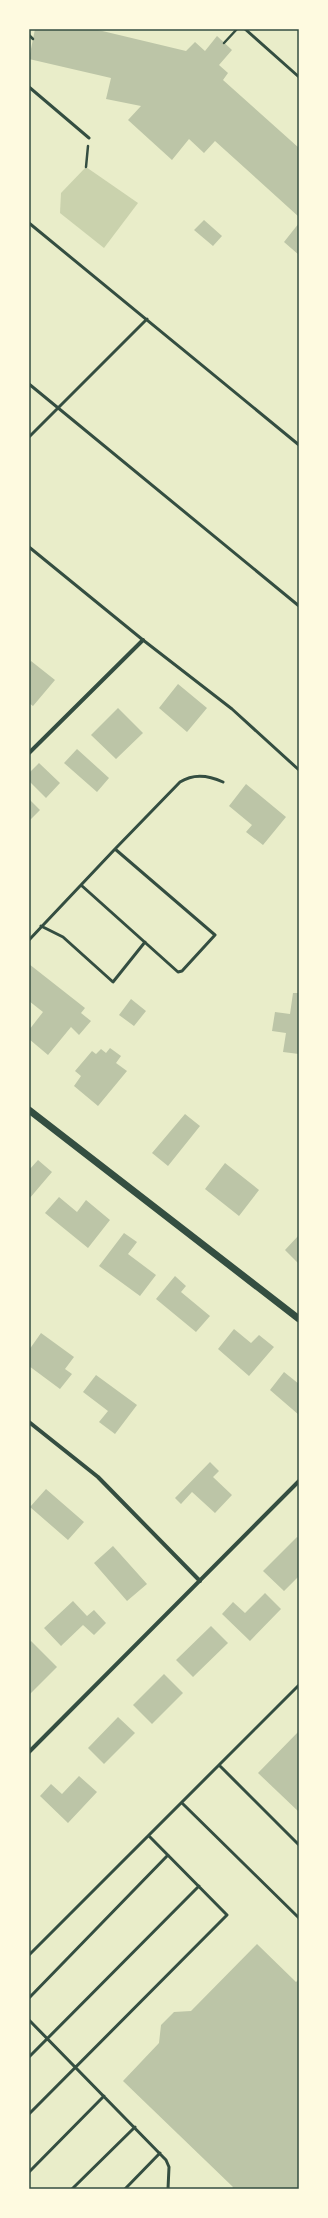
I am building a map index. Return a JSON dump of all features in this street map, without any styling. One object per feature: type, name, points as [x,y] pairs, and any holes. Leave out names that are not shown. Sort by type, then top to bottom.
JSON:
[{"type":"street","points":[[30,751],[143,640]]},
{"type":"street","points":[[29,1110],[299,1319]]},
{"type":"street","points":[[29,1422],[98,1477],[200,1581]]},
{"type":"street","points":[[29,1752],[299,1481]]},
{"type":"lane","points":[[245,29],[299,77]]},
{"type":"lane","points":[[29,87],[89,138]]},
{"type":"lane","points":[[29,223],[147,318],[299,445]]},
{"type":"lane","points":[[29,437],[147,318]]},
{"type":"lane","points":[[29,384],[299,606]]},
{"type":"lane","points":[[29,547],[143,640],[232,709],[299,770]]},
{"type":"lane","points":[[29,940],[180,782],[192,776],[199,776],[223,782]]},
{"type":"lane","points":[[81,885],[180,972],[216,934],[115,849]]},
{"type":"lane","points":[[41,926],[63,937],[113,982],[145,942]]},
{"type":"lane","points":[[29,1955],[220,1766],[299,1685]]},
{"type":"lane","points":[[220,1766],[299,1845]]},
{"type":"lane","points":[[182,1803],[299,1918]]},
{"type":"lane","points":[[29,2114],[228,1915],[149,1836]]},
{"type":"lane","points":[[29,1998],[168,1855]]},
{"type":"lane","points":[[29,2058],[199,1886]]},
{"type":"lane","points":[[29,2020],[166,2160],[169,2167],[168,2189]]},
{"type":"lane","points":[[29,2172],[104,2096]]},
{"type":"lane","points":[[72,2189],[135,2127]]},
{"type":"lane","points":[[125,2189],[160,2153]]},
{"type":"path","points":[[224,42],[237,29]]},
{"type":"path","points":[[29,36],[33,39]]},
{"type":"path","points":[[86,167],[89,138]]},
{"type":"green space","points":[[86,167],[138,203],[104,248],[60,213],[61,193]]},
{"type":"building","points":[[35,29],[94,29],[186,51],[195,42],[205,51],[217,36],[232,50],[219,65],[228,73],[223,80],[299,148],[299,217],[215,141],[204,153],[189,139],[172,160],[128,120],[141,106],[106,99],[111,78],[29,59]]},
{"type":"building","points":[[204,220],[222,236],[213,246],[194,230]]},
{"type":"building","points":[[299,223],[299,255],[284,242]]},
{"type":"building","points":[[31,661],[55,680],[33,706],[29,703],[29,664]]},
{"type":"building","points":[[178,684],[207,708],[187,732],[159,708]]},
{"type":"building","points":[[118,708],[143,733],[116,759],[91,735]]},
{"type":"building","points":[[77,749],[109,778],[97,792],[64,763]]},
{"type":"building","points":[[39,763],[60,783],[46,798],[29,781],[29,773]]},
{"type":"building","points":[[246,784],[286,817],[263,845],[246,832],[252,825],[229,806]]},
{"type":"building","points":[[29,799],[40,810],[29,821]]},
{"type":"building","points":[[29,964],[85,1008],[81,1013],[91,1021],[79,1035],[71,1027],[48,1055],[29,1039],[29,1030],[43,1012],[29,1001]]},
{"type":"building","points":[[293,993],[299,993],[299,1054],[283,1052],[286,1033],[272,1031],[275,1012],[290,1014]]},
{"type":"building","points":[[131,999],[146,1011],[134,1026],[119,1015]]},
{"type":"building","points":[[110,1048],[121,1056],[116,1063],[127,1071],[98,1106],[74,1086],[81,1076],[75,1071],[92,1051],[96,1054],[101,1049],[106,1053]]},
{"type":"building","points":[[185,1114],[200,1126],[168,1166],[152,1153]]},
{"type":"building","points":[[38,1160],[52,1172],[29,1199],[29,1170]]},
{"type":"building","points":[[225,1163],[259,1190],[239,1216],[205,1189]]},
{"type":"building","points":[[59,1197],[77,1212],[86,1200],[110,1220],[88,1248],[45,1213]]},
{"type":"building","points":[[124,1233],[137,1242],[128,1254],[156,1275],[140,1296],[99,1266]]},
{"type":"building","points":[[299,1235],[299,1264],[285,1250]]},
{"type":"building","points":[[175,1276],[186,1286],[181,1292],[210,1316],[196,1332],[156,1299]]},
{"type":"building","points":[[234,1329],[251,1343],[259,1335],[274,1347],[249,1376],[218,1349]]},
{"type":"building","points":[[41,1333],[74,1357],[65,1369],[72,1374],[60,1389],[29,1366],[29,1350]]},
{"type":"building","points":[[284,1372],[299,1384],[299,1415],[270,1390]]},
{"type":"building","points":[[96,1375],[137,1405],[115,1434],[99,1422],[108,1411],[83,1392]]},
{"type":"building","points":[[210,1462],[219,1471],[213,1477],[232,1495],[215,1513],[192,1492],[181,1504],[175,1498]]},
{"type":"building","points":[[46,1489],[84,1522],[68,1540],[30,1507]]},
{"type":"building","points":[[297,1537],[299,1539],[299,1576],[284,1591],[263,1571]]},
{"type":"building","points":[[113,1546],[147,1584],[127,1601],[94,1563]]},
{"type":"building","points":[[265,1593],[281,1609],[250,1641],[222,1614],[233,1602],[245,1613]]},
{"type":"building","points":[[73,1601],[87,1616],[94,1610],[106,1623],[94,1635],[83,1625],[61,1646],[44,1628]]},
{"type":"building","points":[[211,1626],[228,1643],[193,1677],[176,1660]]},
{"type":"building","points":[[31,1641],[57,1667],[29,1695],[29,1643]]},
{"type":"building","points":[[164,1674],[183,1693],[152,1724],[133,1705]]},
{"type":"building","points":[[118,1717],[135,1733],[104,1764],[88,1748]]},
{"type":"building","points":[[299,1731],[299,1812],[258,1773]]},
{"type":"building","points":[[79,1776],[97,1792],[68,1823],[40,1796],[51,1784],[62,1794]]},
{"type":"building","points":[[257,1944],[296,1982],[299,1979],[299,2189],[232,2189],[233,2187],[123,2081],[159,2043],[161,2025],[174,2012],[191,2011]]}]
